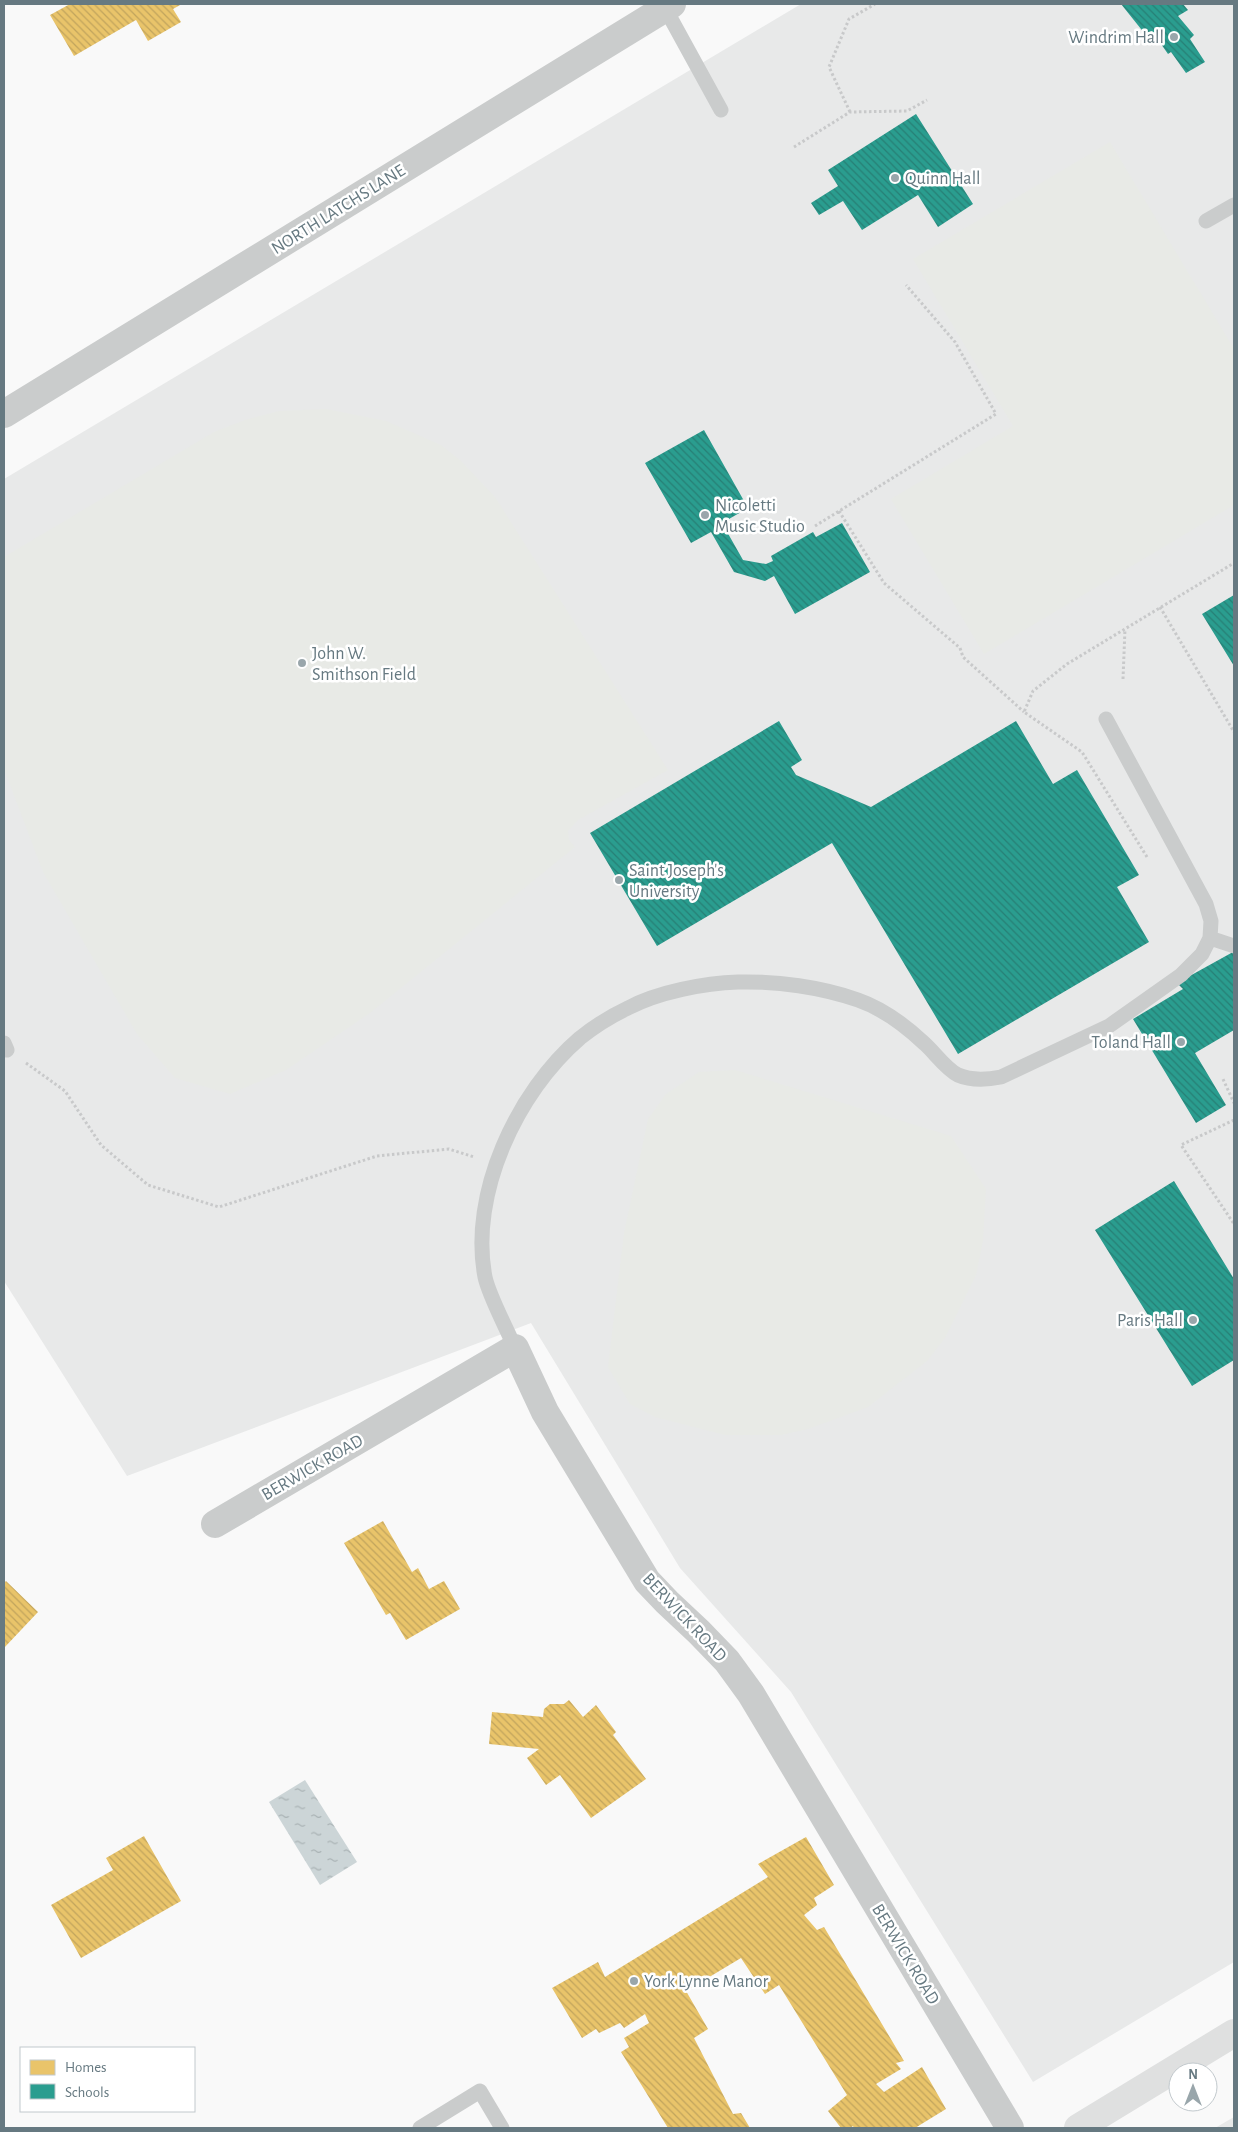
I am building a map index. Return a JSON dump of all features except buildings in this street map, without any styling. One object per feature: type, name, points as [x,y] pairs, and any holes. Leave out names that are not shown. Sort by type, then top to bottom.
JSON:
[{"type":"highway","points":[[1078,2128],[1234,2033]]},
{"type":"street","name":"NORTH LATCHS LANE","points":[[4,414],[668,6]]},
{"type":"street","name":"BERWICK ROAD","points":[[214,1524],[515,1348],[545,1412],[631,1556],[654,1588],[727,1661],[751,1694],[1010,2128]]},
{"type":"lane","points":[[668,6],[721,110]]},
{"type":"lane","points":[[1206,221],[1234,205]]},
{"type":"lane","points":[[515,1348],[486,1279],[482,1250],[483,1222],[488,1191],[496,1163],[512,1128],[530,1098],[559,1059],[581,1038],[630,1006],[661,995],[699,987],[738,982],[815,989],[859,1000],[896,1019],[926,1044],[955,1073],[967,1078],[984,1080],[1001,1077],[1109,1026],[1181,974],[1202,954],[1210,938],[1211,922],[1206,904],[1106,719]]},
{"type":"lane","points":[[1210,938],[1234,946]]},
{"type":"lane","points":[[420,2128],[480,2091],[502,2128]]},
{"type":"path","points":[[850,112],[829,67],[849,19],[875,4]]},
{"type":"path","points":[[794,147],[850,112],[907,111],[927,100]]},
{"type":"path","points":[[815,526],[996,414],[955,342],[906,285]]},
{"type":"path","points":[[839,511],[884,583],[960,648],[963,657],[1024,712]]},
{"type":"path","points":[[1160,607],[1234,732]]},
{"type":"path","points":[[1123,679],[1125,628]]},
{"type":"path","points":[[5,1046],[66,1091],[101,1145],[148,1185],[219,1207],[377,1156],[449,1149],[496,1163]]},
{"type":"path","points":[[1223,1079],[1234,1103]]},
{"type":"path","points":[[1234,1120],[1181,1146],[1234,1224]]},
{"type":"shaded area","name":"Saint Joseph's University","points":[[801,4],[1234,4],[1234,1962],[1033,2082],[791,1692],[680,1568],[531,1323],[127,1476],[4,1281],[4,479]]},
{"type":"shaded area","points":[[1110,142],[1234,349],[1234,505],[984,654],[891,499],[1013,426],[913,259]]},
{"type":"shaded area","name":"John W. Smithson Field","points":[[326,409],[386,421],[441,445],[461,461],[495,497],[668,770],[578,820],[568,831],[569,840],[575,847],[370,1013],[286,1070],[230,1094],[175,1078],[137,1034],[43,872],[4,769],[4,557],[214,432],[245,420],[279,411]]},
{"type":"shaded area","points":[[735,1070],[951,1136],[986,1189],[983,1241],[976,1275],[945,1338],[927,1361],[868,1407],[808,1429],[781,1435],[725,1435],[655,1417],[630,1404],[608,1367],[624,1233],[648,1119],[666,1094],[699,1072]]},
{"type":"shaded area","points":[[1234,2117],[1234,2128],[1215,2128]]},
{"type":"water","points":[[305,1780],[357,1862],[320,1885],[269,1802]]},
{"type":"place","name":"Windrim Hall","points":[[1174,37]]},
{"type":"place","name":"Quinn Hall","points":[[895,178]]},
{"type":"place","name":"Nicoletti Music Studio","points":[[705,515]]},
{"type":"place","name":"John W. Smithson Field","points":[[302,663]]},
{"type":"place","name":"Saint Joseph's University","points":[[619,880]]},
{"type":"place","name":"Toland Hall","points":[[1181,1042]]},
{"type":"place","name":"Paris Hall","points":[[1193,1320]]},
{"type":"place","name":"York Lynne Manor","points":[[634,1981]]}]
